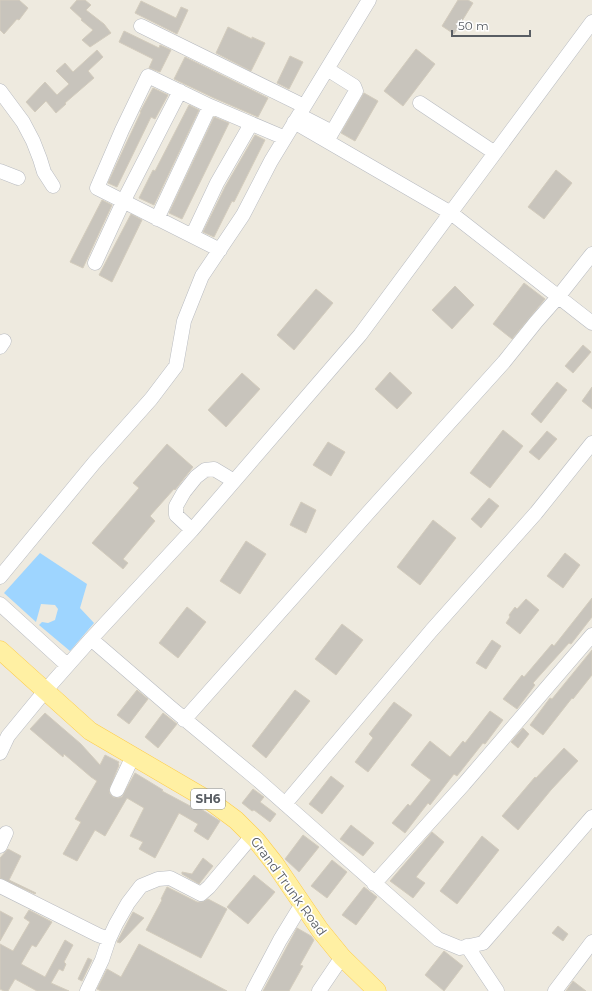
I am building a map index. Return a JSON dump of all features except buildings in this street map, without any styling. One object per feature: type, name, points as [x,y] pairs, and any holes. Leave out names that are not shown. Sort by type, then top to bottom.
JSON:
[{"type":"main road","name":"Grand Trunk Road","points":[[0,650],[90,731],[213,803],[236,820],[252,836],[275,864],[320,930],[342,956],[377,991]]},
{"type":"street","points":[[0,577],[88,469],[150,400],[176,366],[184,321],[202,276],[243,215],[270,161],[369,0]]},
{"type":"street","points":[[0,753],[8,736],[44,691],[192,530],[360,335],[592,22]]},
{"type":"street","points":[[141,26],[299,114],[330,136],[451,213],[592,323]]},
{"type":"street","points":[[327,70],[354,86],[356,91],[330,136]]},
{"type":"street","points":[[220,250],[97,188],[122,130],[148,76],[210,106],[285,138]]},
{"type":"street","points":[[0,91],[23,122],[33,141],[44,172],[53,186]]},
{"type":"street","points":[[95,263],[180,91]]},
{"type":"street","points":[[420,103],[495,153]]},
{"type":"street","points":[[156,219],[210,106]]},
{"type":"street","points":[[192,236],[217,183],[251,124]]},
{"type":"street","points":[[0,171],[18,178]]},
{"type":"street","points":[[184,720],[361,520],[504,362],[592,254]]},
{"type":"street","points":[[285,804],[431,631],[536,513],[592,443]]},
{"type":"street","points":[[192,530],[176,515],[176,506],[196,477],[205,470],[214,469],[234,481]]},
{"type":"street","points":[[0,604],[67,665]]},
{"type":"street","points":[[374,884],[464,784],[592,635]]},
{"type":"street","points":[[91,639],[184,720],[285,804],[438,939],[460,948],[483,943],[592,817]]},
{"type":"street","points":[[117,790],[133,756]]},
{"type":"street","points":[[0,846],[6,833]]},
{"type":"street","points":[[87,991],[102,960],[109,939],[122,913],[142,886],[158,879],[170,878],[201,894],[210,888],[252,836]]},
{"type":"street","points":[[0,886],[98,935],[109,939]]},
{"type":"street","points":[[253,991],[280,940],[302,904]]},
{"type":"street","points":[[555,991],[592,942]]},
{"type":"street","points":[[467,946],[497,991]]},
{"type":"street","points":[[319,991],[342,956]]},
{"type":"water","points":[[40,553],[87,584],[80,608],[94,623],[70,651],[39,625],[42,622],[48,623],[55,620],[58,609],[55,605],[41,604],[36,622],[4,593]]}]
